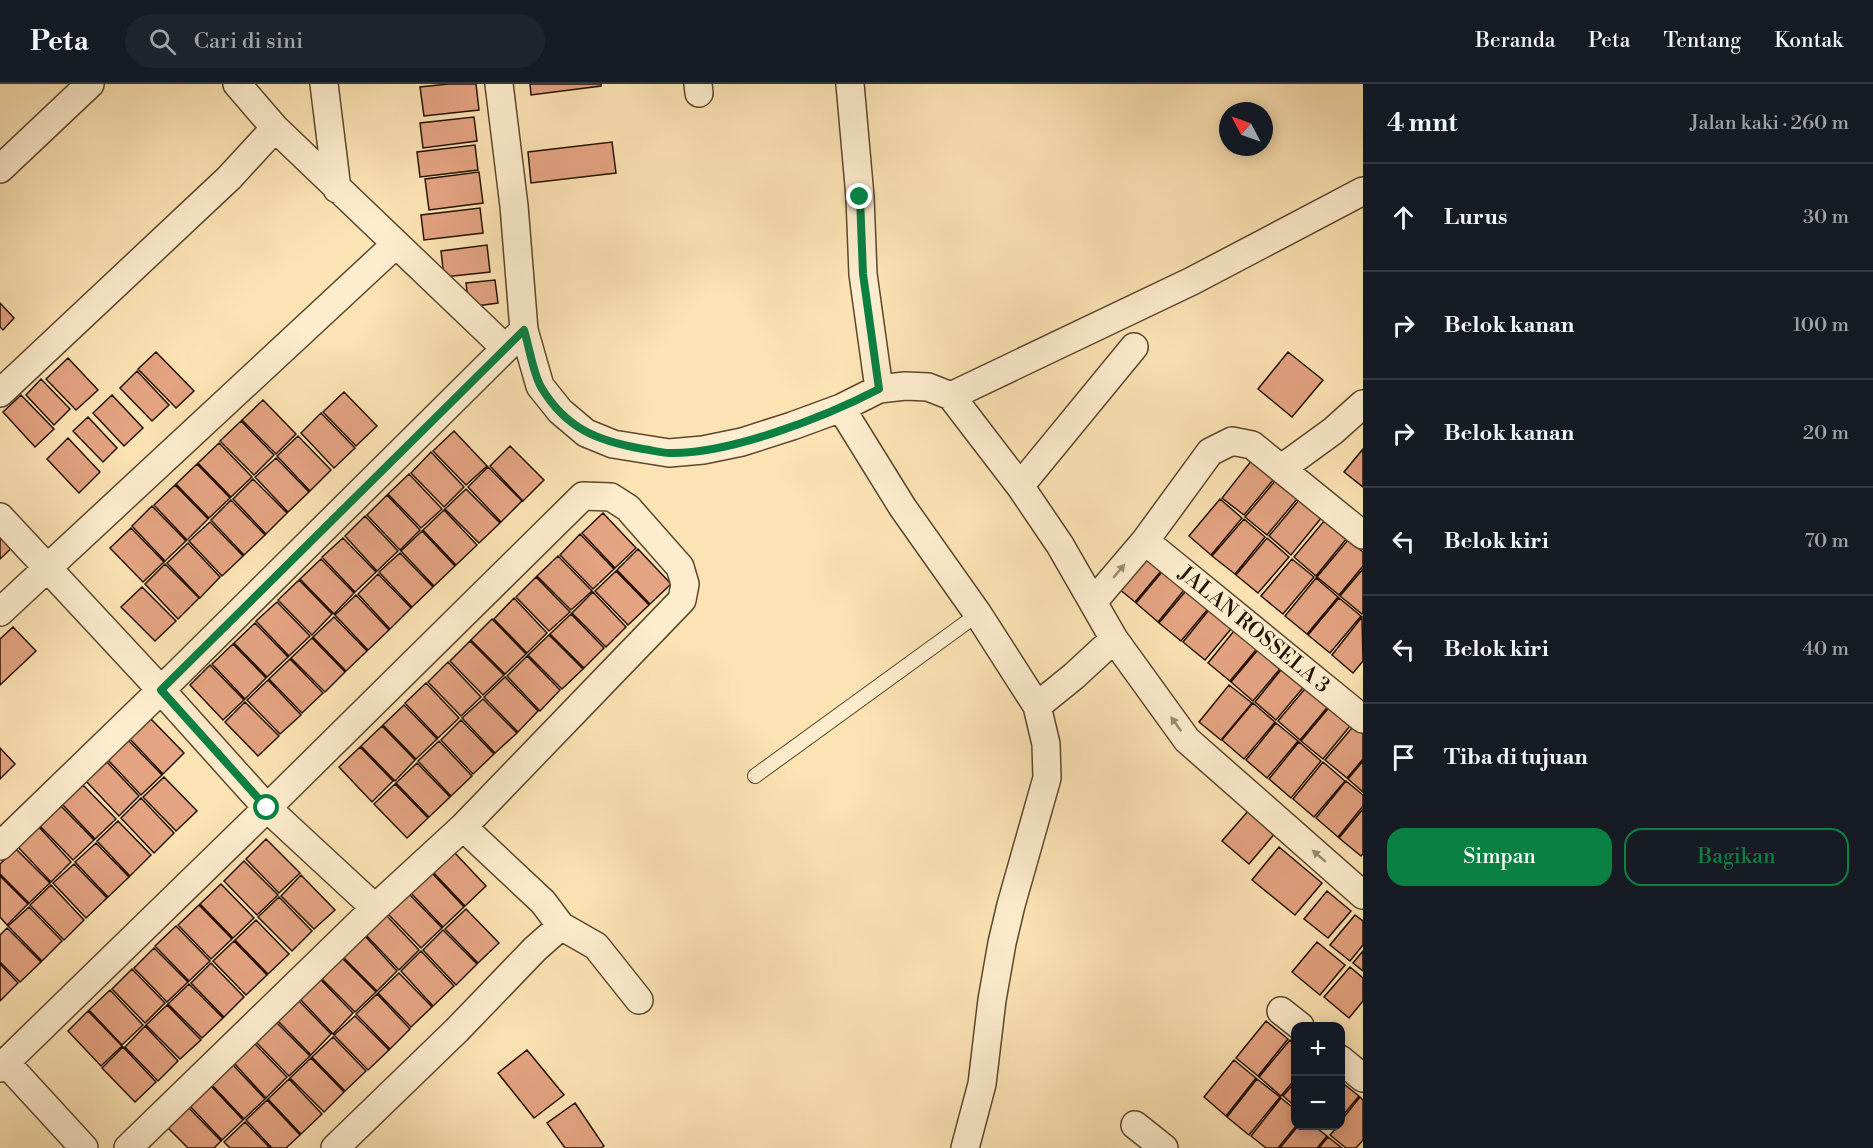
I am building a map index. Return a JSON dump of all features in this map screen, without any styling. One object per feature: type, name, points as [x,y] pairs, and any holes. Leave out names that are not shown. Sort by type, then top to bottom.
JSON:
[{"type":"street","points":[[0,169],[90,84]]},
{"type":"street","points":[[237,84],[275,128],[395,245],[515,339],[540,386],[560,411],[586,433],[613,444],[669,453],[703,450],[742,442],[842,408],[879,389],[905,386],[928,387],[951,396],[1020,486],[1060,545],[1114,639],[1187,740],[1363,895]]},
{"type":"street","points":[[324,84],[337,189]]},
{"type":"street","points":[[0,846],[515,339],[514,206],[499,84]]},
{"type":"street","points":[[850,84],[860,197],[863,274],[879,389]]},
{"type":"street","points":[[0,393],[229,178],[275,128]]},
{"type":"street","points":[[951,396],[1192,281],[1363,191]]},
{"type":"street","points":[[0,612],[395,245]]},
{"type":"street","points":[[1020,486],[1134,347]]},
{"type":"street","points":[[1282,468],[1333,431],[1363,404]]},
{"type":"street","points":[[842,408],[903,508],[978,614],[1037,706],[1046,744],[1047,778],[1004,934],[992,1000],[982,1084],[965,1148]]},
{"type":"street","points":[[1094,602],[1144,541],[1210,452],[1232,441],[1252,445],[1363,535]]},
{"type":"street","points":[[84,1148],[3,1065],[583,495],[611,497],[628,508],[680,567],[685,584],[682,600],[463,827],[375,908],[128,1148]]},
{"type":"street","points":[[0,517],[267,808],[375,908]]},
{"type":"street","name":"JALAN ROSSELA 3","points":[[1144,541],[1363,719]]},
{"type":"street","points":[[1037,706],[1114,639]]},
{"type":"street","points":[[463,827],[543,902],[561,926],[596,946],[639,1000]]},
{"type":"street","points":[[335,1148],[457,1030],[534,949],[561,926]]},
{"type":"street","points":[[1345,1062],[1363,1078]]},
{"type":"street","points":[[1135,1125],[1164,1148]]},
{"type":"lane","points":[[755,776],[978,614]]},
{"type":"building","points":[[476,84],[479,110],[424,116],[420,87]]},
{"type":"building","points":[[530,84],[601,84],[601,86],[531,95]]},
{"type":"building","points":[[474,117],[477,141],[423,148],[420,123]]},
{"type":"building","points":[[612,142],[616,173],[531,183],[528,152]]},
{"type":"building","points":[[475,145],[478,170],[420,177],[417,152]]},
{"type":"building","points":[[479,172],[483,203],[429,210],[425,179]]},
{"type":"building","points":[[480,208],[483,233],[424,240],[421,215]]},
{"type":"building","points":[[487,245],[490,272],[444,277],[441,251]]},
{"type":"building","points":[[495,280],[498,303],[469,307],[466,283]]},
{"type":"building","points":[[0,303],[14,318],[3,330],[0,327]]},
{"type":"building","points":[[156,352],[194,391],[176,408],[138,369]]},
{"type":"building","points":[[1288,352],[1323,380],[1292,417],[1258,389]]},
{"type":"building","points":[[68,358],[98,390],[76,410],[46,379]]},
{"type":"building","points":[[137,371],[169,405],[152,421],[120,388]]},
{"type":"building","points":[[41,379],[70,409],[54,425],[26,395]]},
{"type":"building","points":[[344,392],[377,426],[356,446],[323,412]]},
{"type":"building","points":[[21,395],[54,429],[35,447],[3,412]]},
{"type":"building","points":[[112,395],[143,428],[124,446],[93,413]]},
{"type":"building","points":[[263,400],[296,434],[276,454],[242,420]]},
{"type":"building","points":[[321,413],[355,448],[334,468],[301,433]]},
{"type":"building","points":[[88,417],[117,448],[103,462],[73,431]]},
{"type":"building","points":[[241,421],[274,455],[254,475],[220,441]]},
{"type":"building","points":[[454,431],[487,466],[466,485],[433,451]]},
{"type":"building","points":[[298,436],[331,470],[310,491],[277,456]]},
{"type":"building","points":[[68,438],[100,472],[79,493],[47,459]]},
{"type":"building","points":[[219,443],[252,477],[231,497],[198,463]]},
{"type":"building","points":[[510,446],[544,480],[523,501],[490,466]]},
{"type":"building","points":[[1363,449],[1363,487],[1344,472]]},
{"type":"building","points":[[431,452],[464,487],[444,507],[411,473]]},
{"type":"building","points":[[276,458],[309,492],[288,512],[255,477]]},
{"type":"building","points":[[1252,460],[1274,479],[1244,515],[1222,498]]},
{"type":"building","points":[[197,464],[230,498],[209,518],[176,484]]},
{"type":"building","points":[[488,467],[522,501],[501,522],[468,487]]},
{"type":"building","points":[[409,474],[442,509],[421,528],[388,494]]},
{"type":"building","points":[[253,479],[287,513],[266,534],[233,499]]},
{"type":"building","points":[[1276,480],[1298,498],[1267,535],[1245,517]]},
{"type":"building","points":[[175,485],[208,519],[187,540],[154,505]]},
{"type":"building","points":[[466,489],[500,523],[479,543],[445,509]]},
{"type":"building","points":[[387,495],[420,530],[400,550],[367,515]]},
{"type":"building","points":[[1220,499],[1242,518],[1211,555],[1189,536]]},
{"type":"building","points":[[1300,499],[1322,517],[1291,555],[1269,536]]},
{"type":"building","points":[[231,500],[265,535],[244,555],[211,520]]},
{"type":"building","points":[[152,506],[186,541],[165,561],[132,526]]},
{"type":"building","points":[[444,510],[477,545],[456,565],[423,530]]},
{"type":"building","points":[[603,513],[636,548],[615,568],[582,533]]},
{"type":"building","points":[[365,516],[398,551],[377,571],[345,536]]},
{"type":"building","points":[[1244,519],[1265,537],[1235,574],[1212,556]]},
{"type":"building","points":[[1325,520],[1347,538],[1316,576],[1294,557]]},
{"type":"building","points":[[0,522],[19,541],[0,559]]},
{"type":"building","points":[[210,522],[243,556],[222,576],[189,541]]},
{"type":"building","points":[[131,528],[164,562],[143,582],[110,548]]},
{"type":"building","points":[[422,531],[455,566],[434,586],[401,551]]},
{"type":"building","points":[[580,534],[614,569],[593,589],[560,555]]},
{"type":"building","points":[[343,538],[376,572],[355,592],[322,557]]},
{"type":"building","points":[[1267,538],[1289,557],[1258,593],[1236,575]]},
{"type":"building","points":[[1348,540],[1363,552],[1363,566],[1339,595],[1317,577]]},
{"type":"building","points":[[188,543],[220,577],[200,598],[167,563]]},
{"type":"building","points":[[1143,547],[1166,565],[1135,602],[1113,584]]},
{"type":"building","points":[[638,549],[671,584],[650,604],[617,570]]},
{"type":"building","points":[[400,553],[433,587],[412,607],[379,572]]},
{"type":"building","points":[[558,556],[592,591],[571,610],[537,576]]},
{"type":"building","points":[[321,559],[354,593],[334,614],[300,579]]},
{"type":"building","points":[[1292,559],[1314,577],[1283,614],[1261,596]]},
{"type":"building","points":[[165,564],[199,598],[178,619],[145,584]]},
{"type":"building","points":[[1167,566],[1189,584],[1158,622],[1136,603]]},
{"type":"building","points":[[1363,569],[1363,613],[1362,614],[1340,596]]},
{"type":"building","points":[[616,571],[649,605],[628,625],[595,591]]},
{"type":"building","points":[[378,574],[411,608],[390,629],[358,594]]},
{"type":"building","points":[[536,577],[570,612],[549,631],[516,597]]},
{"type":"building","points":[[1316,578],[1338,597],[1307,634],[1285,616]]},
{"type":"building","points":[[299,580],[332,614],[312,635],[278,600]]},
{"type":"building","points":[[1190,586],[1212,604],[1181,641],[1159,623]]},
{"type":"building","points":[[142,587],[176,621],[155,641],[121,607]]},
{"type":"building","points":[[593,592],[626,627],[606,647],[572,613]]},
{"type":"building","points":[[356,595],[389,630],[368,650],[335,615]]},
{"type":"building","points":[[514,598],[547,633],[527,653],[494,619]]},
{"type":"building","points":[[1339,598],[1361,616],[1330,653],[1308,635]]},
{"type":"building","points":[[277,602],[310,636],[289,656],[256,621]]},
{"type":"building","points":[[1213,605],[1236,623],[1205,660],[1183,642]]},
{"type":"building","points":[[571,614],[604,648],[584,668],[550,634]]},
{"type":"building","points":[[334,617],[367,651],[346,671],[313,637]]},
{"type":"building","points":[[1362,617],[1363,661],[1353,673],[1332,655]]},
{"type":"building","points":[[492,619],[526,654],[505,674],[471,640]]},
{"type":"building","points":[[255,623],[288,657],[267,677],[234,643]]},
{"type":"building","points":[[1238,626],[1260,645],[1230,681],[1208,663]]},
{"type":"building","points":[[13,627],[36,651],[0,685],[0,639]]},
{"type":"building","points":[[549,635],[583,669],[562,689],[528,655]]},
{"type":"building","points":[[312,638],[345,672],[325,692],[291,658]]},
{"type":"building","points":[[470,641],[504,675],[483,695],[450,661]]},
{"type":"building","points":[[233,644],[266,678],[245,699],[212,664]]},
{"type":"building","points":[[1262,645],[1284,664],[1253,701],[1231,682]]},
{"type":"building","points":[[527,656],[560,690],[540,711],[507,676]]},
{"type":"building","points":[[290,659],[323,693],[302,713],[269,679]]},
{"type":"building","points":[[448,662],[481,697],[461,716],[428,682]]},
{"type":"building","points":[[210,665],[244,700],[223,720],[190,685]]},
{"type":"building","points":[[1285,665],[1307,683],[1276,720],[1255,702]]},
{"type":"building","points":[[505,677],[538,711],[518,732],[484,697]]},
{"type":"building","points":[[268,680],[301,715],[280,734],[247,700]]},
{"type":"building","points":[[426,683],[459,718],[438,738],[405,703]]},
{"type":"building","points":[[1309,684],[1331,703],[1300,740],[1278,721]]},
{"type":"building","points":[[1229,685],[1252,703],[1221,740],[1199,722]]},
{"type":"building","points":[[483,699],[517,733],[495,753],[462,718]]},
{"type":"building","points":[[245,702],[279,736],[258,756],[225,722]]},
{"type":"building","points":[[1253,703],[1275,722],[1244,759],[1222,740]]},
{"type":"building","points":[[1332,704],[1354,721],[1323,759],[1301,741]]},
{"type":"building","points":[[404,705],[437,739],[416,759],[383,725]]},
{"type":"building","points":[[151,719],[184,753],[163,774],[130,739]]},
{"type":"building","points":[[461,720],[494,754],[473,774],[441,740]]},
{"type":"building","points":[[1276,723],[1298,741],[1267,778],[1246,760]]},
{"type":"building","points":[[1356,723],[1363,729],[1363,759],[1347,778],[1325,760]]},
{"type":"building","points":[[382,726],[415,760],[395,781],[361,746]]},
{"type":"building","points":[[128,740],[162,775],[141,795],[108,760]]},
{"type":"building","points":[[439,741],[472,776],[451,796],[418,761]]},
{"type":"building","points":[[1299,742],[1321,761],[1291,798],[1269,779]]},
{"type":"building","points":[[360,747],[393,781],[372,802],[339,767]]},
{"type":"building","points":[[0,748],[15,764],[0,779]]},
{"type":"building","points":[[1363,761],[1363,792],[1348,779]]},
{"type":"building","points":[[107,762],[139,796],[119,816],[86,781]]},
{"type":"building","points":[[1323,762],[1345,781],[1314,817],[1293,799]]},
{"type":"building","points":[[417,763],[450,797],[429,817],[396,783]]},
{"type":"building","points":[[164,777],[197,811],[176,831],[143,797]]},
{"type":"building","points":[[1346,781],[1363,795],[1363,806],[1338,837],[1316,818]]},
{"type":"building","points":[[395,784],[428,818],[407,838],[374,804]]},
{"type":"building","points":[[83,785],[116,819],[95,839],[62,804]]},
{"type":"building","points":[[141,798],[174,833],[154,853],[121,818]]},
{"type":"building","points":[[61,806],[94,840],[73,860],[40,826]]},
{"type":"building","points":[[1363,809],[1363,854],[1361,856],[1339,838]]},
{"type":"building","points":[[1249,810],[1276,832],[1249,864],[1222,841]]},
{"type":"building","points":[[118,821],[151,855],[130,876],[97,841]]},
{"type":"building","points":[[39,827],[71,862],[51,882],[18,847]]},
{"type":"building","points":[[266,839],[300,873],[279,893],[246,859]]},
{"type":"building","points":[[96,843],[129,877],[108,897],[75,862]]},
{"type":"building","points":[[1279,847],[1322,883],[1295,915],[1252,880]]},
{"type":"building","points":[[16,849],[50,883],[29,903],[0,874],[0,864]]},
{"type":"building","points":[[453,851],[486,886],[465,906],[432,871]]},
{"type":"building","points":[[244,861],[278,895],[257,915],[224,881]]},
{"type":"building","points":[[74,864],[107,898],[86,918],[53,883]]},
{"type":"building","points":[[431,872],[464,907],[443,927],[410,892]]},
{"type":"building","points":[[301,875],[335,910],[314,929],[281,896]]},
{"type":"building","points":[[0,876],[28,904],[7,925],[0,917]]},
{"type":"building","points":[[221,884],[254,918],[233,938],[200,904]]},
{"type":"building","points":[[51,885],[84,920],[64,940],[30,905]]},
{"type":"building","points":[[1327,891],[1351,911],[1328,938],[1304,919]]},
{"type":"building","points":[[409,894],[442,928],[421,948],[388,914]]},
{"type":"building","points":[[279,897],[312,931],[292,951],[258,917]]},
{"type":"building","points":[[199,905],[232,939],[211,959],[178,925]]},
{"type":"building","points":[[29,907],[62,941],[42,961],[8,926]]},
{"type":"building","points":[[466,909],[499,943],[478,963],[445,929]]},
{"type":"building","points":[[386,915],[419,950],[399,970],[366,935]]},
{"type":"building","points":[[1355,915],[1363,921],[1363,945],[1350,961],[1330,945]]},
{"type":"building","points":[[256,920],[289,954],[268,974],[235,940]]},
{"type":"building","points":[[176,926],[210,961],[189,981],[155,946]]},
{"type":"building","points":[[7,928],[41,962],[20,982],[0,962],[0,935]]},
{"type":"building","points":[[443,930],[477,964],[456,985],[423,950]]},
{"type":"building","points":[[365,936],[397,971],[377,991],[343,957]]},
{"type":"building","points":[[234,941],[267,975],[246,995],[213,961]]},
{"type":"building","points":[[1317,942],[1345,965],[1320,995],[1292,972]]},
{"type":"building","points":[[154,948],[188,982],[167,1002],[134,968]]},
{"type":"building","points":[[421,951],[454,986],[433,1006],[401,971]]},
{"type":"building","points":[[1363,951],[1363,971],[1353,963]]},
{"type":"building","points":[[342,958],[376,992],[355,1012],[321,978]]},
{"type":"building","points":[[211,963],[244,997],[224,1017],[191,983]]},
{"type":"building","points":[[0,964],[18,983],[0,1001]]},
{"type":"building","points":[[1350,967],[1363,978],[1363,1001],[1349,1018],[1324,997]]},
{"type":"building","points":[[132,969],[165,1003],[145,1023],[112,989]]},
{"type":"building","points":[[399,973],[432,1007],[411,1027],[378,993]]},
{"type":"building","points":[[320,979],[353,1013],[333,1034],[300,999]]},
{"type":"building","points":[[189,984],[223,1018],[202,1038],[168,1004]]},
{"type":"building","points":[[110,990],[143,1025],[122,1045],[89,1010]]},
{"type":"building","points":[[377,994],[410,1029],[390,1049],[356,1014]]},
{"type":"building","points":[[298,1000],[331,1034],[311,1055],[277,1020]]},
{"type":"building","points":[[167,1005],[201,1040],[180,1059],[146,1025]]},
{"type":"building","points":[[88,1011],[122,1046],[101,1066],[68,1031]]},
{"type":"building","points":[[355,1016],[389,1050],[368,1070],[334,1035]]},
{"type":"building","points":[[1266,1021],[1288,1039],[1258,1076],[1236,1058]]},
{"type":"building","points":[[276,1022],[310,1056],[289,1076],[255,1041]]},
{"type":"building","points":[[145,1026],[178,1061],[158,1081],[125,1047]]},
{"type":"building","points":[[333,1037],[366,1071],[345,1091],[312,1057]]},
{"type":"building","points":[[1291,1041],[1291,1084],[1281,1096],[1259,1077]]},
{"type":"building","points":[[254,1043],[287,1077],[266,1098],[234,1063]]},
{"type":"building","points":[[123,1047],[156,1082],[135,1102],[102,1068]]},
{"type":"building","points":[[527,1050],[564,1095],[534,1118],[498,1073]]},
{"type":"building","points":[[311,1058],[344,1092],[324,1112],[290,1078]]},
{"type":"building","points":[[1234,1060],[1256,1078],[1226,1116],[1204,1097]]},
{"type":"building","points":[[232,1064],[265,1099],[244,1119],[211,1084]]},
{"type":"building","points":[[289,1079],[322,1114],[301,1134],[268,1099]]},
{"type":"building","points":[[1257,1079],[1280,1097],[1249,1135],[1227,1117]]},
{"type":"building","points":[[210,1085],[243,1120],[222,1140],[189,1105]]},
{"type":"building","points":[[1345,1085],[1359,1096],[1345,1113]]},
{"type":"building","points":[[1291,1087],[1291,1103],[1283,1096]]},
{"type":"building","points":[[1360,1097],[1363,1100],[1363,1140],[1356,1148],[1346,1148],[1330,1135],[1334,1130],[1345,1130],[1345,1116]]},
{"type":"building","points":[[1281,1098],[1291,1106],[1293,1130],[1278,1148],[1266,1148],[1251,1136]]},
{"type":"building","points":[[267,1100],[300,1135],[286,1148],[272,1148],[246,1120]]},
{"type":"building","points":[[575,1103],[604,1146],[601,1148],[565,1148],[547,1123]]},
{"type":"building","points":[[188,1107],[221,1141],[214,1148],[188,1148],[167,1127]]},
{"type":"building","points":[[245,1122],[270,1148],[230,1148],[224,1142]]},
{"type":"building","points":[[1295,1130],[1319,1130],[1327,1136],[1317,1148],[1280,1148]]},
{"type":"building","points":[[1328,1137],[1342,1148],[1319,1148]]},
{"type":"route","points":[[267,808],[161,690],[524,330],[540,386],[560,411],[586,433],[613,444],[669,453],[703,450],[742,442],[842,408],[879,389],[863,274],[860,197]]}]
